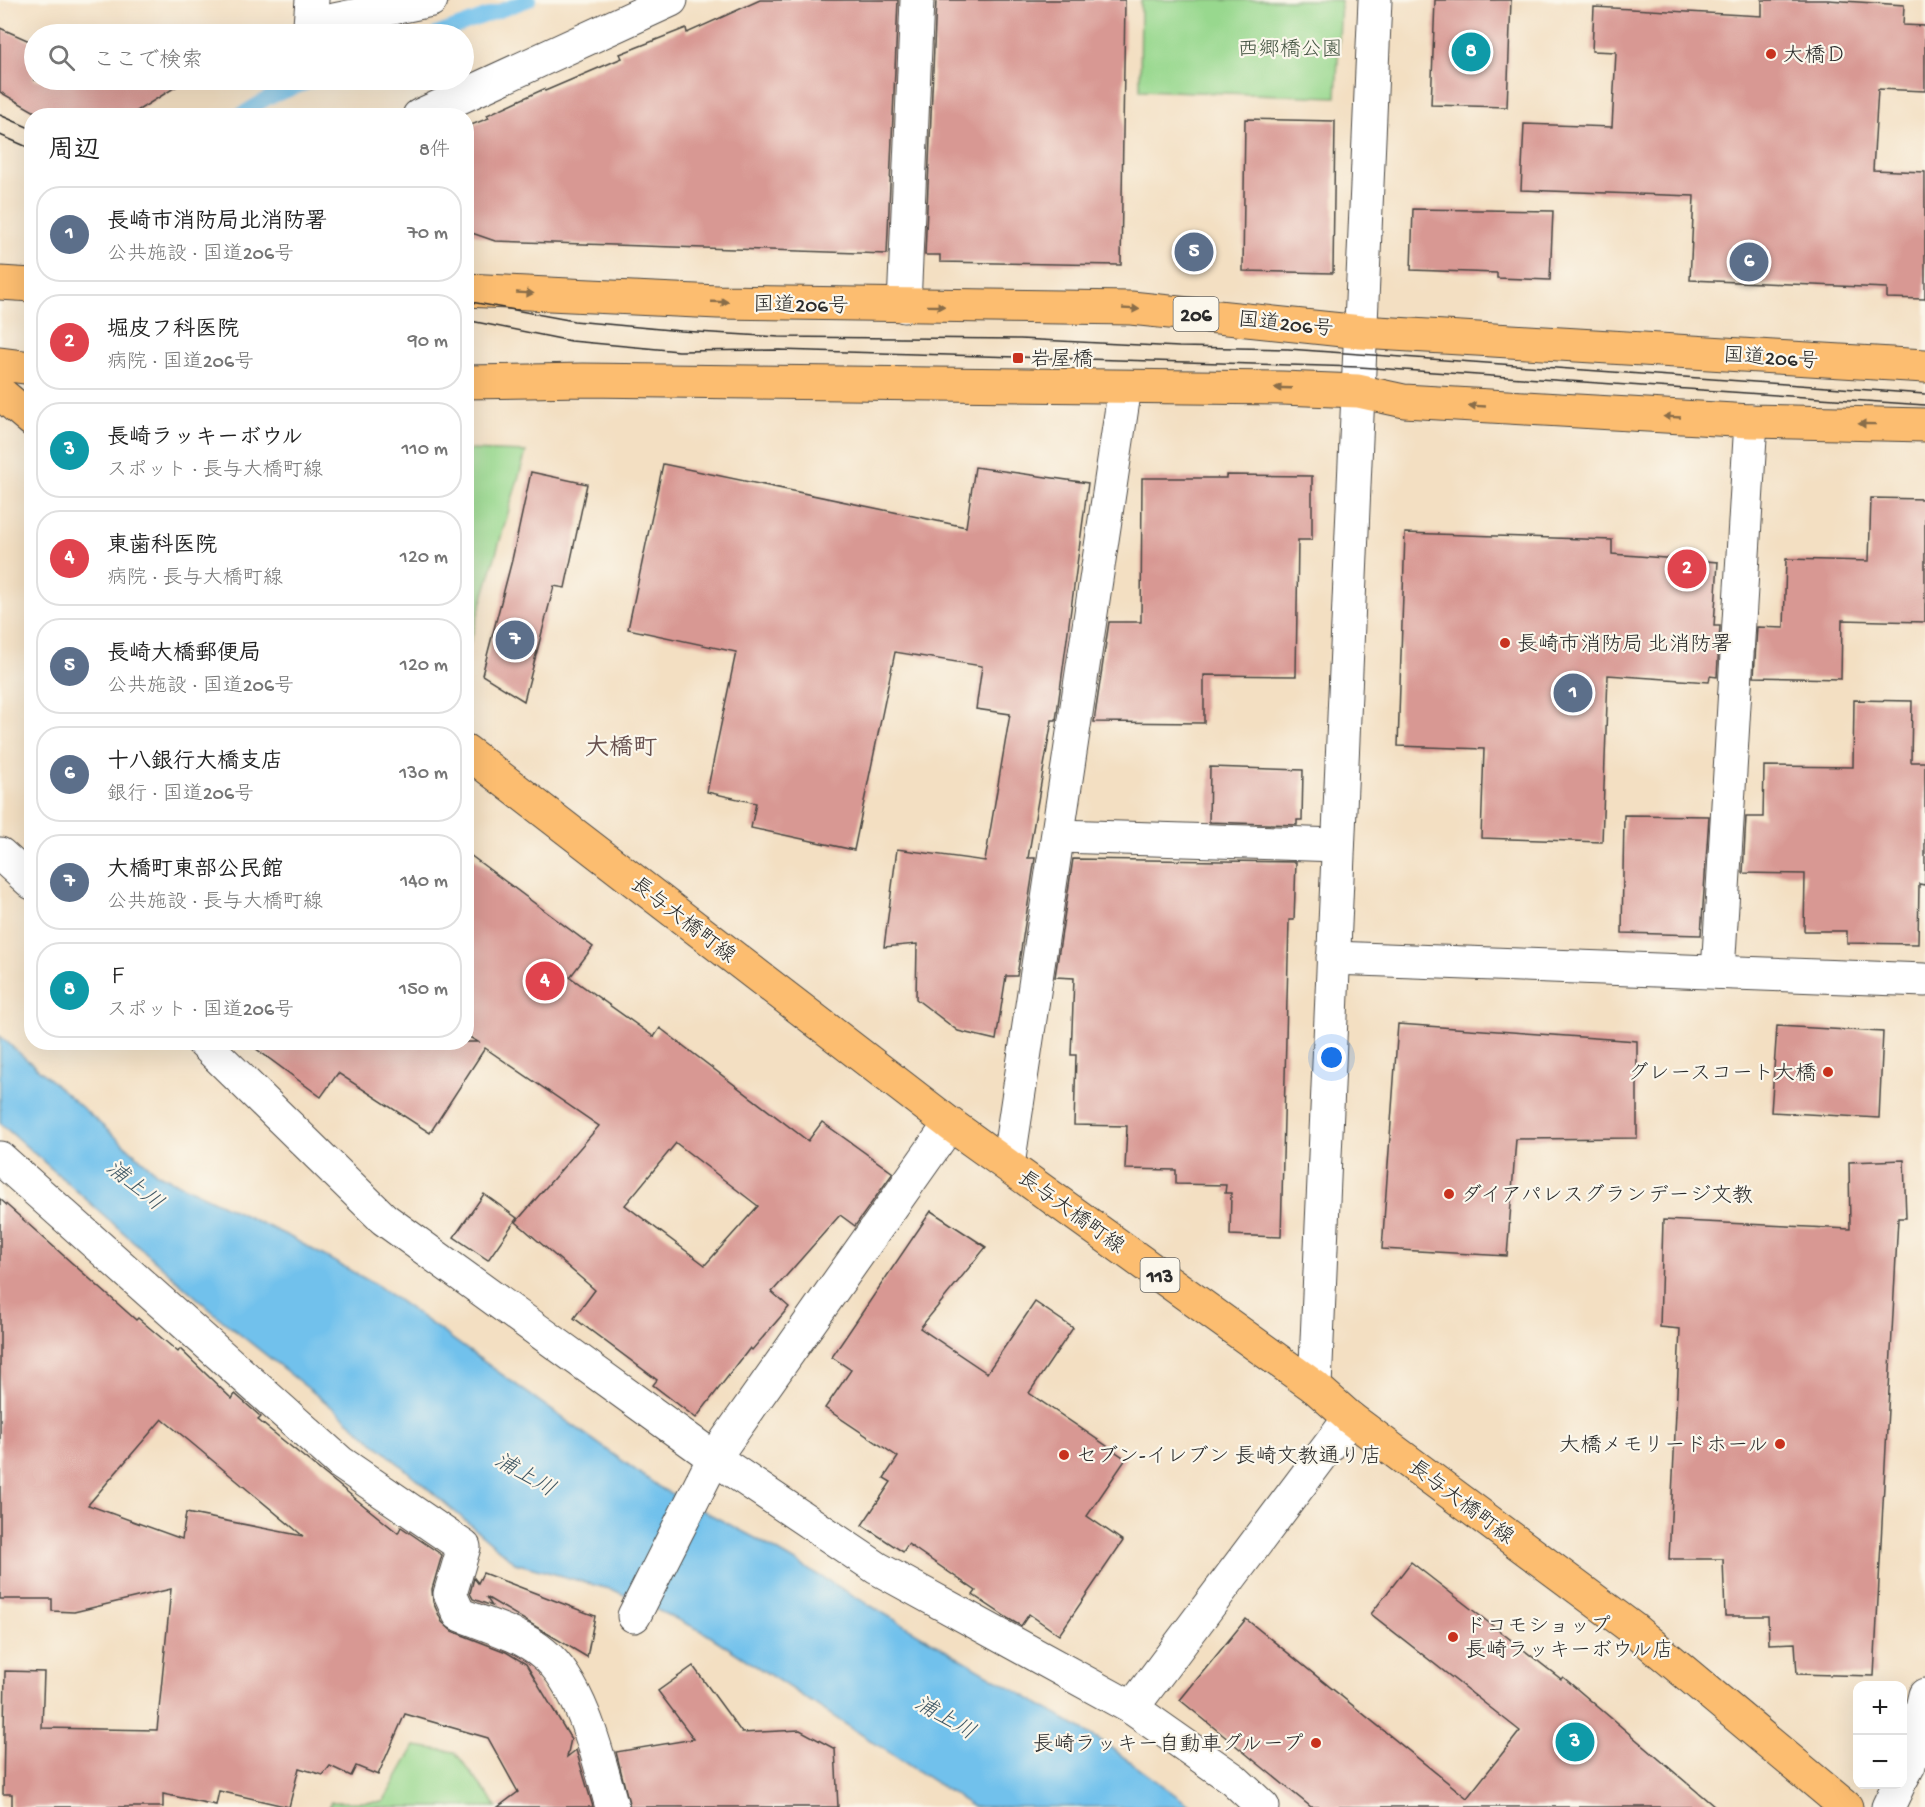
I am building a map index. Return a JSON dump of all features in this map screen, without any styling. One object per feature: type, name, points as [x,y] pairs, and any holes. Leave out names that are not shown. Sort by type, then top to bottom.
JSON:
[{"type":"main road","points":[[0,283],[24,284]]},
{"type":"main road","name":"国道206号","points":[[474,290],[718,302],[1131,308],[1360,332],[1925,366]]},
{"type":"main road","points":[[0,364],[24,367]]},
{"type":"main road","points":[[474,382],[583,380],[1358,391],[1404,401],[1751,421],[1925,425]]},
{"type":"main road","points":[[0,393],[24,413]]},
{"type":"main road","name":"長与大橋町線","points":[[474,757],[950,1124],[1315,1387],[1350,1418],[1632,1628],[1846,1807]]},
{"type":"street","points":[[310,24],[312,0]]},
{"type":"street","points":[[315,24],[431,0]]},
{"type":"street","points":[[436,108],[671,0]]},
{"type":"street","points":[[904,306],[917,0]]},
{"type":"street","points":[[1315,1387],[1375,0]]},
{"type":"street","points":[[1008,1165],[1125,387]]},
{"type":"street","points":[[1718,972],[1751,421]]},
{"type":"street","points":[[1059,836],[1338,845]]},
{"type":"street","points":[[0,854],[24,876]]},
{"type":"street","points":[[1333,958],[1925,980]]},
{"type":"street","points":[[223,1050],[384,1219],[714,1458],[877,1569],[1132,1708],[1233,1779],[1263,1807]]},
{"type":"street","points":[[634,1616],[714,1458],[950,1124]]},
{"type":"street","points":[[0,1160],[341,1463],[464,1548],[450,1594],[459,1614],[516,1637],[543,1652],[556,1668],[580,1706],[612,1807]]},
{"type":"street","points":[[1132,1708],[1350,1418]]},
{"type":"street","points":[[1907,1769],[1925,1695]]},
{"type":"street","points":[[1888,1807],[1897,1789]]},
{"type":"green space","name":"西郷橋公園","points":[[1141,0],[1341,0],[1336,97],[1140,90]]},
{"type":"green space","points":[[474,450],[526,452],[474,628]]},
{"type":"green space","points":[[415,1746],[455,1752],[497,1807],[328,1807],[331,1802],[383,1802]]},
{"type":"water","name":"浦上川","points":[[0,1036],[158,1174],[290,1237],[378,1286],[662,1489],[755,1538],[1100,1740],[1192,1807],[973,1807],[702,1631],[616,1591],[515,1563],[338,1412],[223,1321],[0,1123]]},
{"type":"building","points":[[760,0],[898,0],[887,254],[495,241],[474,234],[474,124],[489,118],[487,115],[544,89],[545,91],[622,58],[620,54],[686,28],[687,33]]},
{"type":"building","points":[[936,0],[1125,0],[1121,265],[940,262],[940,255],[925,255]]},
{"type":"building","points":[[1435,0],[1511,0],[1507,107],[1431,105]]},
{"type":"building","points":[[1762,0],[1828,0],[1904,5],[1903,25],[1925,26],[1925,91],[1878,89],[1873,170],[1925,172],[1925,299],[1887,298],[1887,288],[1690,280],[1694,196],[1521,190],[1524,124],[1612,127],[1616,52],[1592,51],[1594,7],[1762,16]]},
{"type":"building","points":[[0,28],[24,39],[24,90],[171,90],[142,108],[28,108],[0,92]]},
{"type":"building","points":[[1245,119],[1335,121],[1333,273],[1243,271]]},
{"type":"building","points":[[1413,209],[1553,211],[1550,280],[1497,278],[1497,273],[1411,270]]},
{"type":"building","points":[[663,464],[966,527],[975,467],[1088,483],[1056,720],[1052,720],[1028,858],[1035,858],[1017,976],[1006,976],[996,1040],[958,1031],[916,999],[917,944],[884,947],[897,849],[985,861],[1010,714],[976,709],[982,666],[895,652],[854,850],[751,828],[756,803],[707,792],[736,652],[628,629]]},
{"type":"building","points":[[531,472],[587,484],[565,588],[554,586],[524,701],[482,675],[512,560]]},
{"type":"building","points":[[1226,475],[1312,476],[1312,540],[1298,540],[1296,676],[1204,675],[1204,723],[1094,722],[1109,622],[1141,622],[1142,478],[1226,478]]},
{"type":"building","points":[[1871,498],[1925,499],[1925,622],[1842,620],[1841,679],[1754,677],[1757,627],[1784,628],[1786,559],[1869,561]]},
{"type":"building","name":"長崎市消防局 北消防署","points":[[1405,533],[1612,540],[1612,554],[1718,562],[1714,626],[1720,626],[1717,677],[1710,676],[1709,682],[1608,675],[1602,842],[1481,838],[1484,749],[1398,746]]},
{"type":"building","points":[[1854,700],[1912,701],[1911,762],[1925,762],[1925,885],[1919,884],[1918,944],[1847,943],[1847,931],[1804,931],[1805,874],[1743,873],[1746,817],[1763,817],[1764,766],[1853,767]]},
{"type":"building","points":[[1210,767],[1303,770],[1302,820],[1297,820],[1297,825],[1209,822]]},
{"type":"building","points":[[1624,815],[1709,816],[1701,935],[1622,933]]},
{"type":"building","points":[[474,858],[593,947],[570,977],[654,1037],[660,1028],[808,1141],[822,1122],[893,1173],[855,1226],[840,1215],[772,1292],[789,1307],[752,1350],[750,1348],[696,1418],[653,1385],[657,1380],[574,1318],[595,1290],[516,1222],[599,1126],[485,1048],[430,1133],[338,1073],[321,1097],[258,1050],[474,1050],[474,1042],[478,1042],[474,1040]],"holes":[[[676,1143],[758,1206],[705,1265],[625,1205]]]},
{"type":"building","points":[[1073,859],[1296,862],[1294,920],[1289,920],[1281,1237],[1230,1235],[1231,1193],[1225,1193],[1226,1185],[1176,1184],[1176,1170],[1125,1169],[1127,1126],[1074,1125],[1076,1055],[1071,1055],[1074,978],[1055,977]]},
{"type":"building","name":"ダイアパレスグランデージ文教","points":[[1398,1024],[1637,1041],[1637,1138],[1516,1139],[1507,1256],[1382,1249]]},
{"type":"building","name":"グレースコート大橋","points":[[1777,1026],[1883,1032],[1879,1118],[1771,1112]]},
{"type":"building","name":"大橋メモリードホール","points":[[1904,1160],[1906,1218],[1898,1218],[1874,1676],[1797,1674],[1795,1643],[1769,1644],[1768,1616],[1725,1616],[1723,1559],[1669,1559],[1680,1329],[1660,1327],[1663,1220],[1850,1229],[1849,1162]]},
{"type":"building","points":[[484,1194],[517,1218],[488,1260],[454,1237]]},
{"type":"building","points":[[0,1199],[136,1320],[138,1318],[178,1352],[180,1349],[232,1399],[235,1394],[261,1417],[258,1420],[398,1533],[401,1527],[442,1555],[432,1589],[433,1602],[442,1622],[452,1631],[506,1652],[526,1664],[571,1739],[567,1757],[576,1750],[593,1807],[498,1807],[518,1792],[488,1738],[405,1714],[378,1775],[356,1766],[351,1776],[330,1766],[323,1775],[299,1768],[289,1807],[219,1791],[216,1805],[163,1794],[163,1807],[12,1807],[12,1794],[3,1794],[5,1671],[44,1672],[42,1728],[157,1730],[171,1589],[74,1612],[52,1611],[52,1599],[0,1599]],"holes":[[[162,1419],[303,1536],[186,1513],[182,1539],[88,1505]]]},
{"type":"building","points":[[931,1211],[986,1247],[920,1328],[987,1373],[1035,1302],[1073,1328],[1029,1393],[1126,1459],[1087,1516],[1123,1541],[1059,1635],[1029,1614],[1021,1626],[973,1595],[976,1591],[908,1544],[903,1552],[862,1525],[891,1482],[884,1478],[898,1457],[825,1408],[851,1370],[832,1357]]},
{"type":"building","points":[[1411,1562],[1561,1679],[1563,1677],[1715,1807],[1311,1807],[1180,1700],[1246,1619],[1467,1798],[1520,1731],[1371,1614]]},
{"type":"building","points":[[483,1573],[595,1616],[587,1657],[486,1597],[492,1606],[473,1599],[470,1593],[474,1578],[478,1583]]},
{"type":"building","points":[[693,1666],[742,1733],[800,1730],[835,1749],[838,1807],[630,1807],[616,1752],[694,1739],[658,1691]]},
{"type":"waterway","points":[[463,24],[529,0]]},
{"type":"waterway","points":[[251,108],[268,98],[289,90]]},
{"type":"tram line","points":[[0,115],[24,126]]},
{"type":"tram line","points":[[0,135],[24,146]]},
{"type":"tram line","points":[[474,302],[574,321],[681,331],[779,337],[1020,339],[1179,347],[1288,349],[1925,394]]},
{"type":"tram line","points":[[474,322],[571,341],[679,351],[779,350],[1359,367],[1925,405]]},
{"type":"place","name":"Ｆ","points":[[1471,52]]},
{"type":"place","name":"大橋Ｄ","points":[[1771,54]]},
{"type":"place","name":"長崎大橋郵便局","points":[[1194,252]]},
{"type":"place","name":"十八銀行大橋支店","points":[[1749,262]]},
{"type":"place","name":"岩屋橋","points":[[1018,358]]},
{"type":"place","name":"堀皮フ科医院","points":[[1687,569]]},
{"type":"place","name":"大橋町東部公民館","points":[[515,640]]},
{"type":"place","name":"長崎市消防局 北消防署","points":[[1505,643]]},
{"type":"place","name":"長崎市消防局北消防署","points":[[1573,693]]},
{"type":"place","name":"東歯科医院","points":[[545,981]]},
{"type":"place","name":"グレースコート大橋","points":[[1828,1072]]},
{"type":"place","name":"ダイアパレスグランデージ文教","points":[[1449,1194]]},
{"type":"place","name":"大橋メモリードホール","points":[[1780,1444]]},
{"type":"place","name":"セブン-イレブン 長崎文教通り店","points":[[1064,1455]]},
{"type":"place","name":"ドコモショップ 長崎ラッキーボウル店","points":[[1453,1637]]},
{"type":"place","name":"長崎ラッキーボウル","points":[[1575,1742]]},
{"type":"place","name":"長崎ラッキー自動車グループ","points":[[1316,1743]]},
{"type":"district","name":"大橋町","points":[[621,746]]}]
